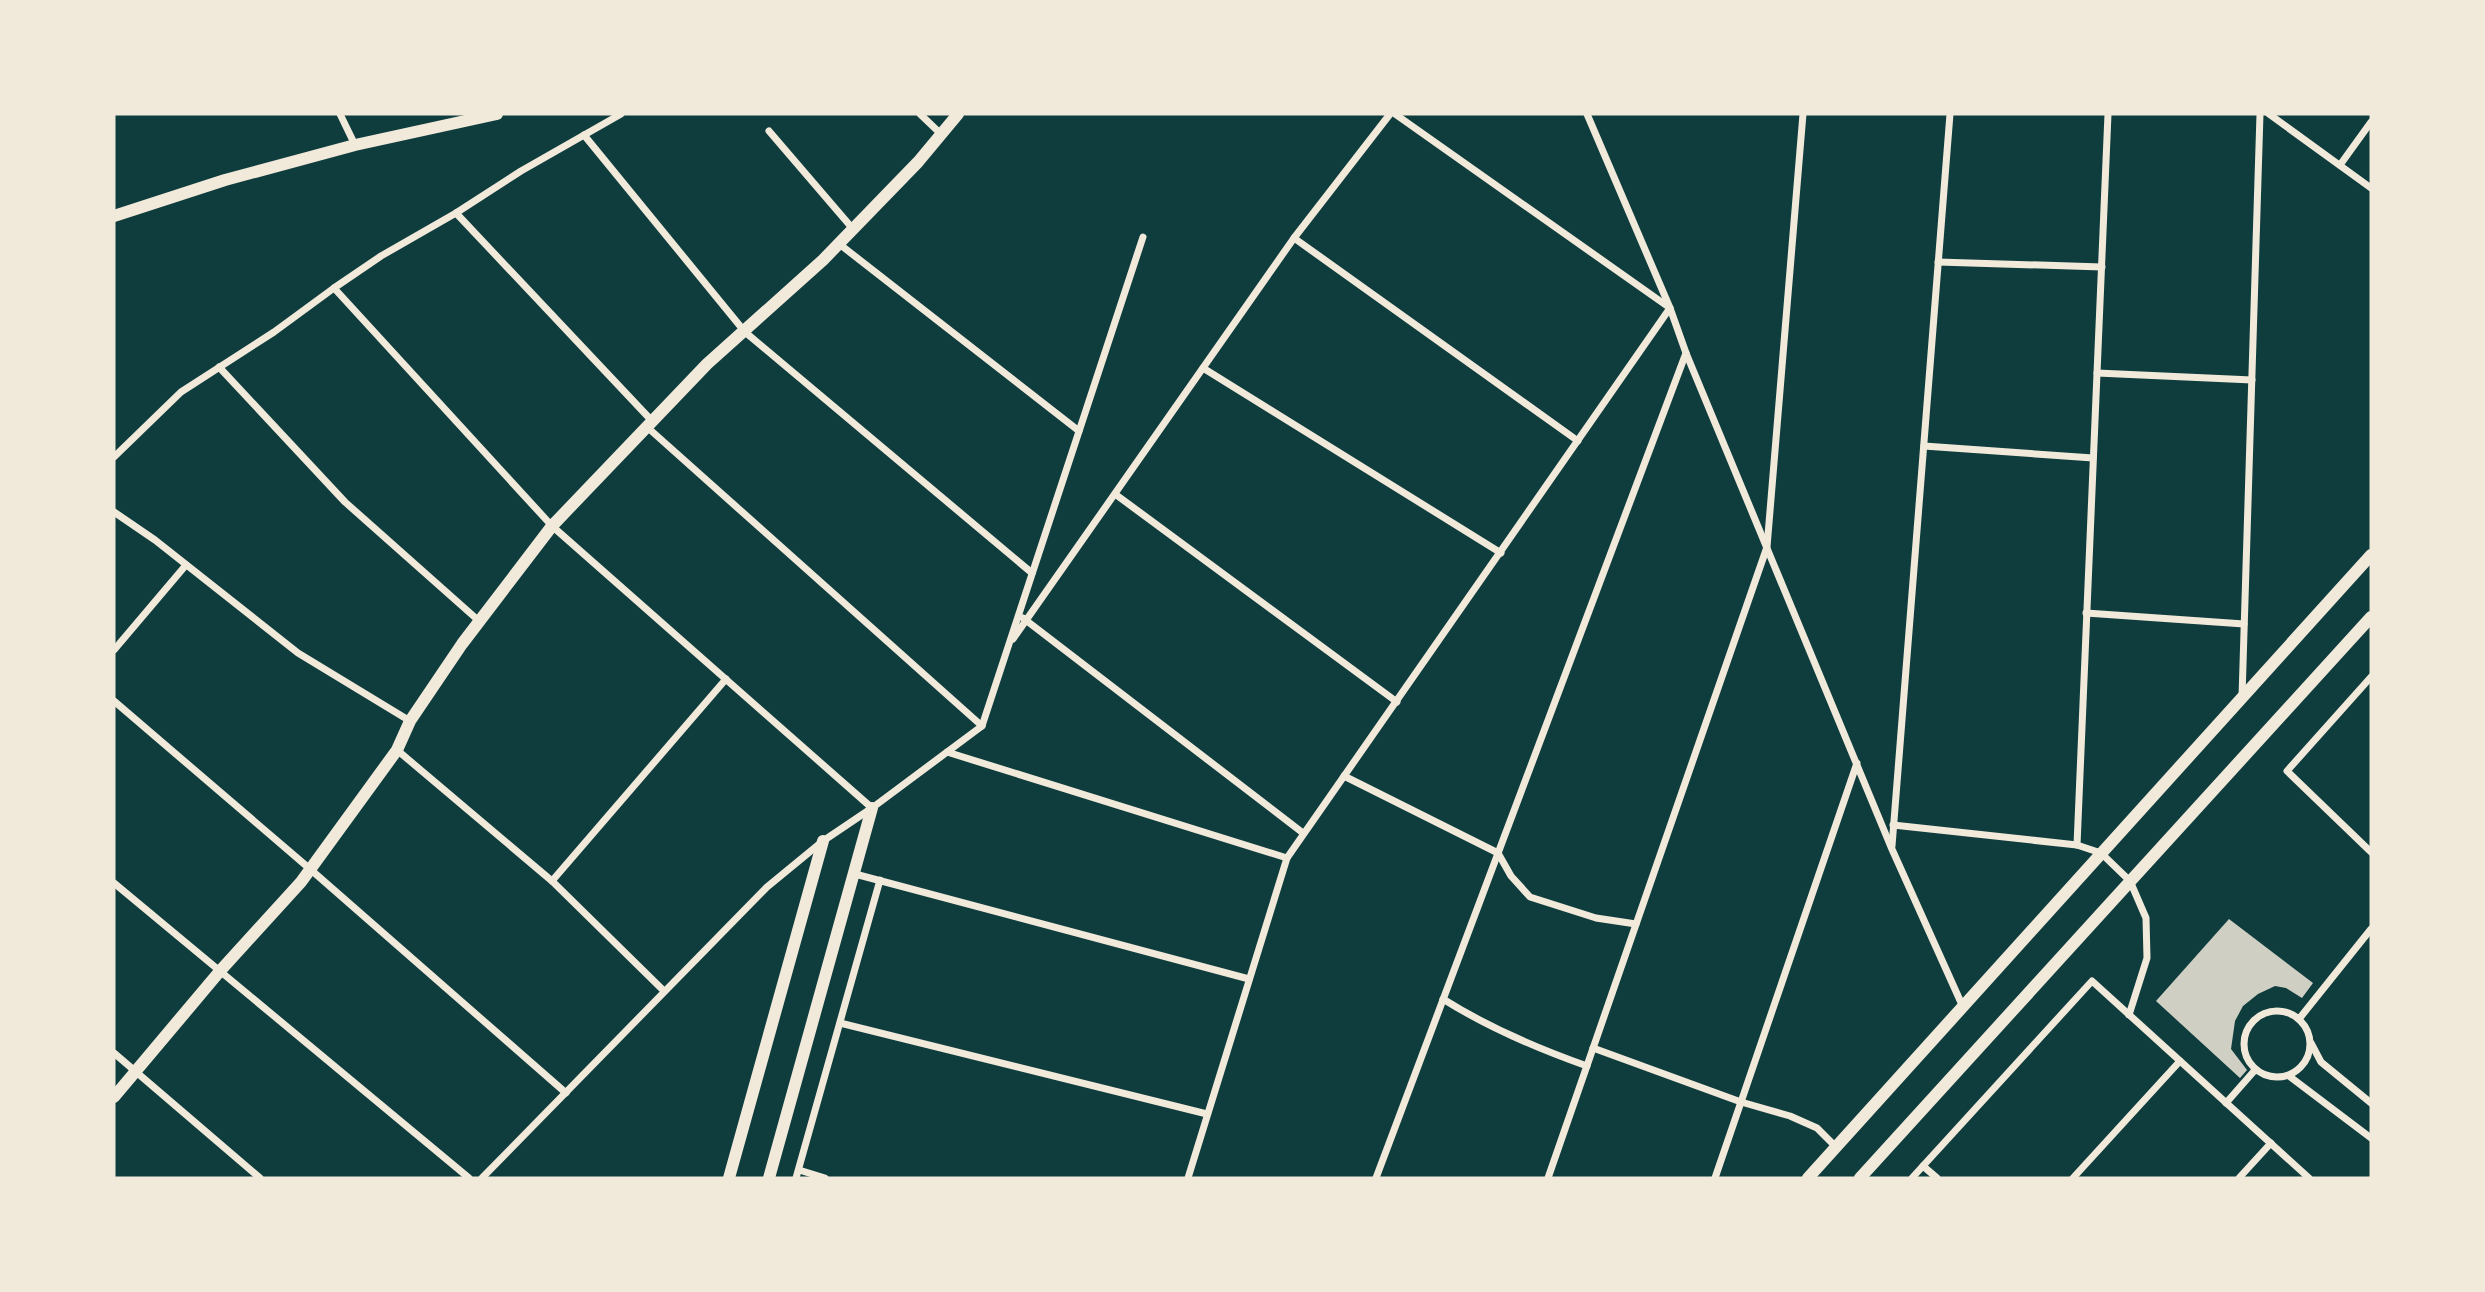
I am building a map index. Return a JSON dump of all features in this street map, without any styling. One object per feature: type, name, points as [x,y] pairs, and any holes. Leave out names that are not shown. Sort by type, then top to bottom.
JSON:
[{"type":"street","points":[[340,114],[355,145]]},
{"type":"street","points":[[114,216],[225,180],[355,145],[497,114]]},
{"type":"street","points":[[114,457],[181,392],[274,332],[381,256],[456,213],[520,171],[621,114]]},
{"type":"street","points":[[920,114],[942,135]]},
{"type":"street","points":[[114,1097],[310,869],[397,750],[410,721],[479,621],[552,526],[707,364],[823,260],[942,135],[958,114]]},
{"type":"street","points":[[1008,646],[1294,238],[1392,114],[1670,308]]},
{"type":"street","points":[[1587,114],[1670,308],[1686,353],[1891,847],[1963,1007]]},
{"type":"street","points":[[1548,1178],[1767,547],[1803,114]]},
{"type":"street","points":[[1891,847],[1950,114]]},
{"type":"street","points":[[2077,845],[2108,114]]},
{"type":"street","points":[[2242,698],[2260,114]]},
{"type":"street","points":[[2269,114],[2371,188]]},
{"type":"street","points":[[2340,165],[2371,122]]},
{"type":"street","points":[[769,131],[853,229]]},
{"type":"street","points":[[584,135],[745,332],[1032,573]]},
{"type":"street","points":[[456,213],[650,425],[982,726]]},
{"type":"street","points":[[482,1178],[767,887],[823,841],[982,726],[1143,237]]},
{"type":"street","points":[[1294,238],[1578,441]]},
{"type":"street","points":[[838,243],[1079,431]]},
{"type":"street","points":[[1938,262],[2102,267]]},
{"type":"street","points":[[334,288],[552,526],[872,808]]},
{"type":"street","points":[[1188,1178],[1287,858],[1670,308]]},
{"type":"street","points":[[1376,1178],[1686,353]]},
{"type":"street","points":[[219,368],[345,502],[479,621]]},
{"type":"street","points":[[1203,368],[1501,553]]},
{"type":"street","points":[[2097,373],[2252,380]]},
{"type":"street","points":[[1924,446],[2093,458]]},
{"type":"street","points":[[1115,494],[1397,702]]},
{"type":"street","points":[[114,512],[155,540],[298,653],[410,721]]},
{"type":"street","points":[[1808,1178],[2371,555]]},
{"type":"street","points":[[114,650],[186,565]]},
{"type":"street","points":[[2086,613],[2244,625]]},
{"type":"street","points":[[1019,614],[1303,833]]},
{"type":"street","points":[[1860,1178],[2371,617]]},
{"type":"street","points":[[2371,677],[2287,771],[2368,849],[2371,839]]},
{"type":"street","points":[[552,881],[726,679]]},
{"type":"street","points":[[114,701],[566,1093]]},
{"type":"street","points":[[397,750],[552,881],[664,991]]},
{"type":"street","points":[[947,752],[1287,858]]},
{"type":"street","points":[[1715,1178],[1857,763]]},
{"type":"street","points":[[1344,776],[1498,853],[1511,876],[1530,897],[1596,918],[1636,924]]},
{"type":"street","points":[[769,1178],[872,808]]},
{"type":"street","points":[[1893,825],[2077,845],[2101,853],[2130,881],[2146,918],[2147,958],[2129,1015]]},
{"type":"street","points":[[729,1178],[823,841]]},
{"type":"street","points":[[855,874],[1250,979]]},
{"type":"street","points":[[825,1178],[798,1174],[880,880]]},
{"type":"street","points":[[114,883],[469,1178]]},
{"type":"street","points":[[2299,1019],[2371,929]]},
{"type":"street","points":[[1912,1178],[2092,981],[2309,1178]]},
{"type":"street","points":[[1443,999],[1479,1022],[1587,1066]]},
{"type":"street","points":[[2311,1042],[2309,1055],[2302,1066],[2289,1076],[2279,1078],[2266,1076],[2255,1070],[2243,1047],[2245,1034],[2251,1023],[2262,1014],[2274,1011],[2287,1013],[2299,1019],[2307,1029],[2321,1062],[2371,1104]]},
{"type":"street","points":[[840,1023],[1207,1114]]},
{"type":"street","points":[[1593,1048],[1741,1102],[1790,1116],[1817,1128],[1836,1147]]},
{"type":"street","points":[[114,1053],[260,1178]]},
{"type":"street","points":[[2073,1178],[2180,1061]]},
{"type":"street","points":[[2226,1103],[2255,1070]]},
{"type":"street","points":[[2289,1076],[2371,1138]]},
{"type":"street","points":[[2239,1178],[2271,1143]]},
{"type":"street","points":[[1923,1166],[1937,1178]]},
{"type":"building","points":[[2229,919],[2313,983],[2302,998],[2286,988],[2275,986],[2258,994],[2243,1006],[2235,1021],[2231,1049],[2247,1070],[2240,1078],[2156,1001]]}]
